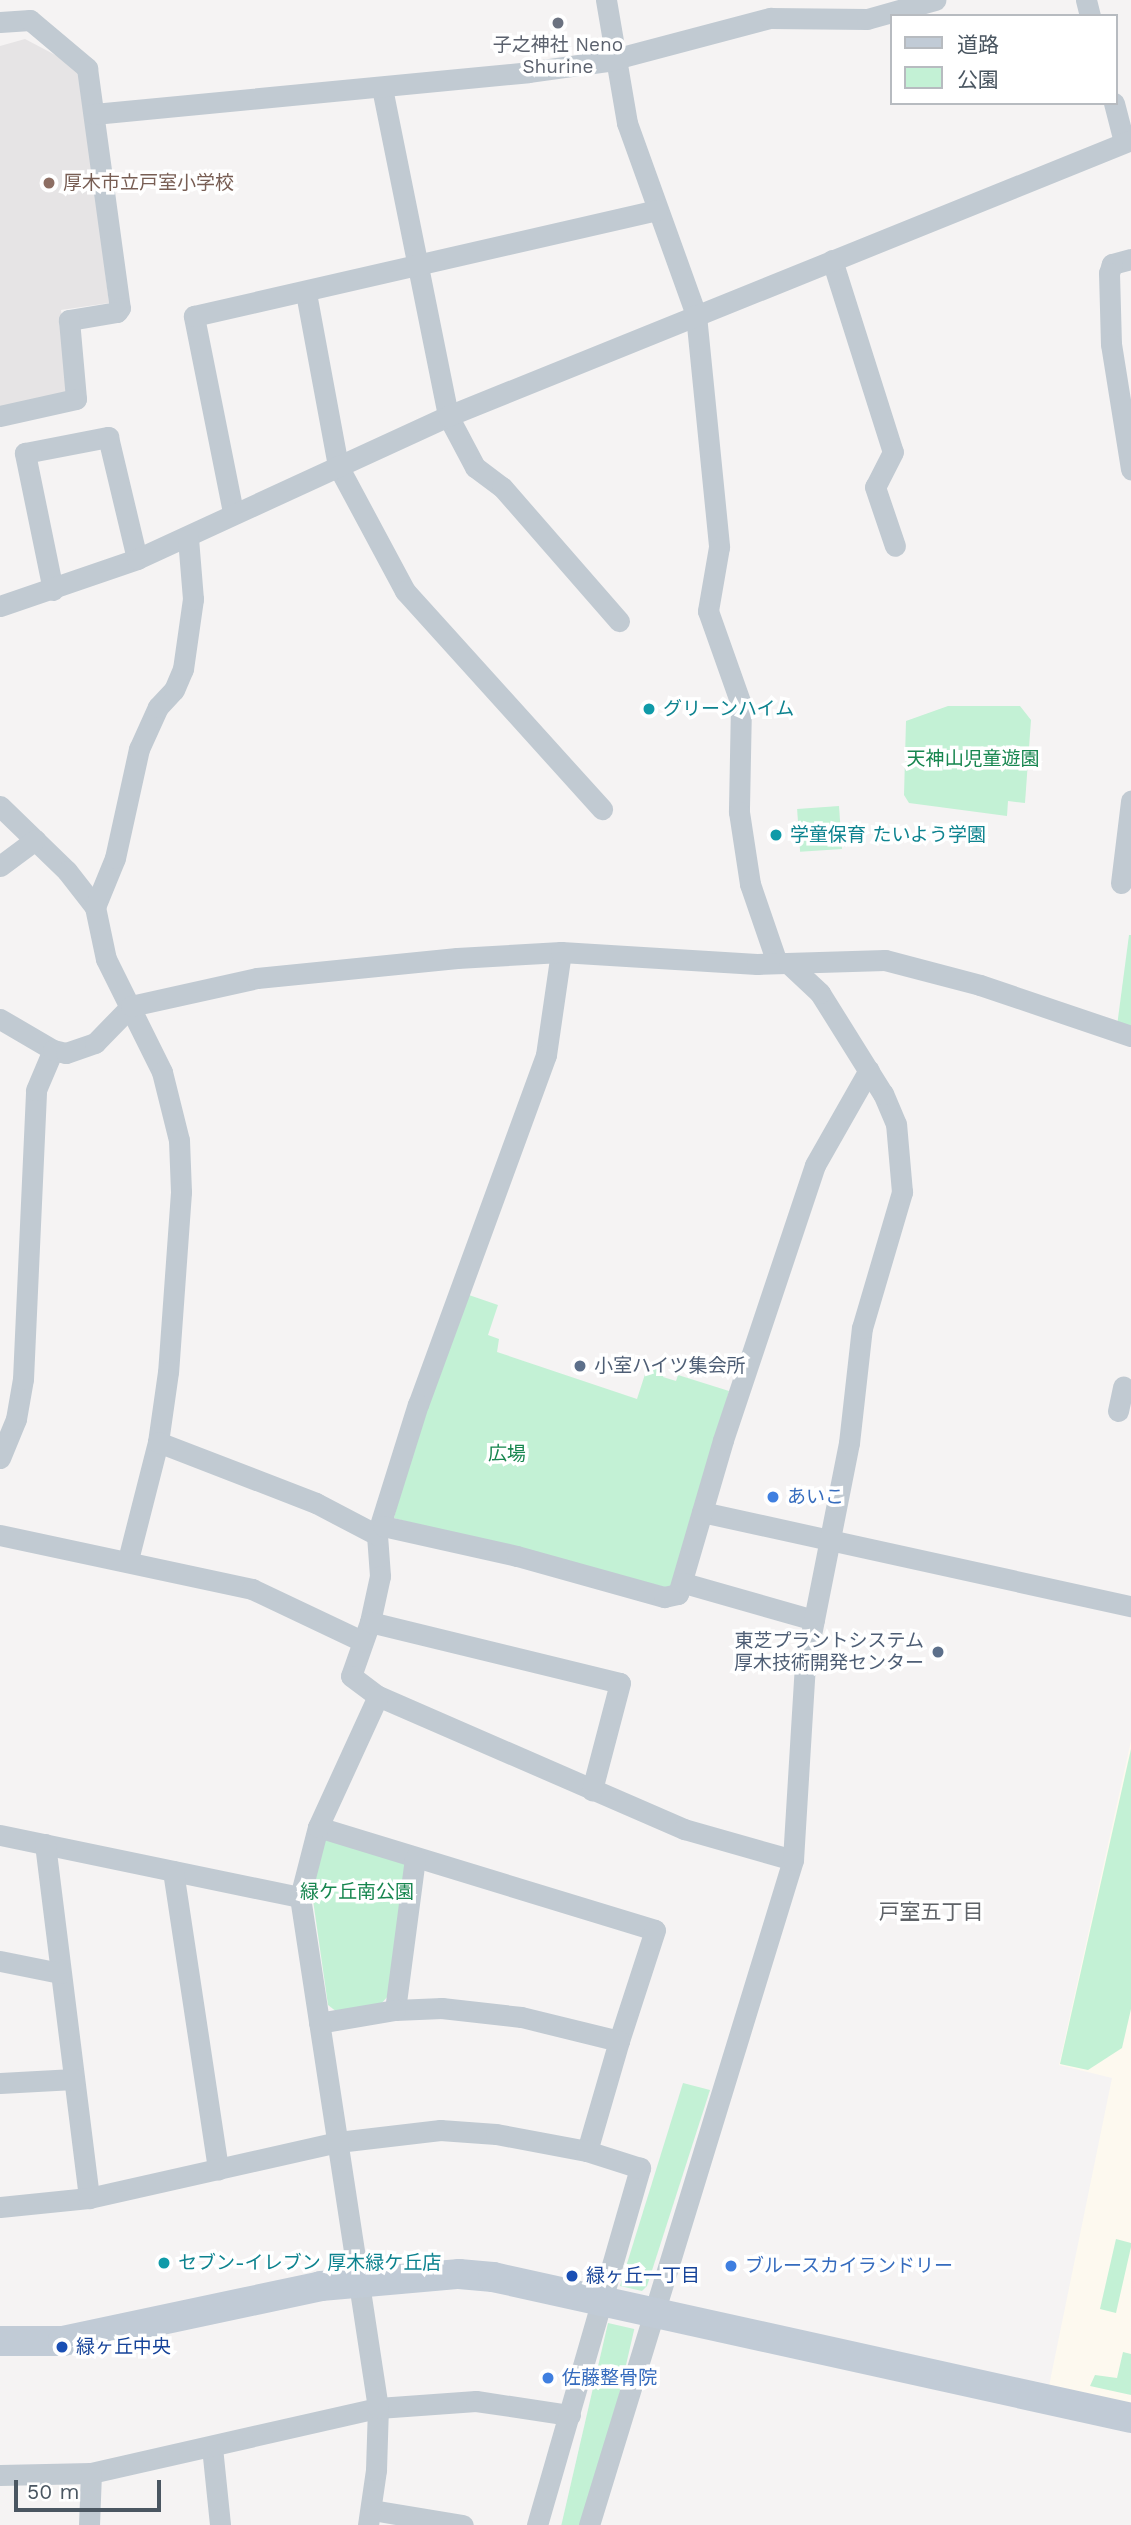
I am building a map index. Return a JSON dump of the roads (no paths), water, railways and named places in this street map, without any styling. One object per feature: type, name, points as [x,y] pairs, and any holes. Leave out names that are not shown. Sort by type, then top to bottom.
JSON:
[{"type":"street","points":[[589,2525],[793,1860],[795,1774],[814,1620],[849,1443],[862,1328],[902,1192],[896,1124],[869,1070],[820,993],[783,963],[750,884],[738,813],[741,704],[708,611],[719,547],[696,315],[627,123],[613,58],[606,0]]},
{"type":"street","points":[[94,114],[382,88],[613,58],[770,18],[867,19],[934,0]]},
{"type":"street","points":[[0,22],[30,20],[87,68],[120,308],[117,312],[69,320],[76,399],[0,416]]},
{"type":"street","points":[[382,88],[449,416],[472,469],[502,487],[541,541],[618,621]]},
{"type":"street","points":[[0,606],[53,590],[188,538],[233,512],[449,416],[1128,141],[1115,105]]},
{"type":"street","points":[[233,512],[192,321],[194,316],[306,293],[657,210]]},
{"type":"street","points":[[1131,259],[1112,264],[1109,273],[1111,344],[1131,469]]},
{"type":"street","points":[[832,260],[893,452],[875,486],[895,546]]},
{"type":"street","points":[[306,293],[338,466],[405,591],[602,809]]},
{"type":"street","points":[[53,590],[25,453],[108,437],[137,559]]},
{"type":"street","points":[[95,907],[115,858],[139,749],[158,707],[174,690],[183,669],[193,598],[188,538]]},
{"type":"street","points":[[1121,883],[1131,801]]},
{"type":"street","points":[[0,806],[95,907],[106,958],[119,992],[131,1006],[162,1072],[179,1140],[181,1192],[174,1314],[158,1442],[128,1560]]},
{"type":"street","points":[[0,866],[35,841]]},
{"type":"street","points":[[561,952],[546,1055],[418,1404],[380,1531],[380,1576],[366,1632],[351,1676],[378,1696],[684,1829],[793,1860]]},
{"type":"street","points":[[0,1019],[53,1050],[66,1052],[96,1043],[131,1006],[257,978],[341,966],[561,952],[783,963],[901,961],[1131,1036]]},
{"type":"street","points":[[0,1458],[30,1273],[33,1117],[36,1090],[53,1050]]},
{"type":"street","points":[[158,1442],[316,1503],[380,1531],[517,1556],[664,1597],[678,1594],[684,1583],[702,1512],[815,1165],[869,1070]]},
{"type":"street","points":[[702,1512],[831,1544],[1131,1606]]},
{"type":"street","points":[[0,1535],[128,1560],[252,1589],[366,1632],[620,1683],[592,1790]]},
{"type":"street","points":[[684,1583],[814,1620]]},
{"type":"street","points":[[378,1696],[318,1827],[300,1897],[378,2408],[370,2517],[463,2525]]},
{"type":"street","points":[[318,1827],[655,1930],[587,2151]]},
{"type":"street","points":[[0,1835],[300,1897]]},
{"type":"street","points":[[45,1844],[89,2197]]},
{"type":"street","points":[[396,2010],[415,1858]]},
{"type":"street","points":[[173,1871],[218,2170]]},
{"type":"street","points":[[0,1961],[60,1973]]},
{"type":"street","points":[[319,2023],[396,2010],[496,2012],[619,2041]]},
{"type":"street","points":[[0,2083],[74,2079]]},
{"type":"street","points":[[0,2207],[89,2197],[338,2142],[440,2130],[496,2134],[587,2151],[639,2168],[604,2302],[537,2525]]},
{"type":"street","points":[[0,2341],[63,2341],[281,2292],[360,2281],[447,2275],[493,2277],[1131,2418]]},
{"type":"street","points":[[0,2475],[91,2473],[378,2408],[476,2401],[570,2415]]},
{"type":"street","points":[[212,2447],[220,2525]]},
{"type":"street","points":[[89,2525],[91,2473]]},
{"type":"place","name":"子之神社 Neno Shurine","points":[[558,23]]},
{"type":"place","name":"厚木市立戸室小学校","points":[[49,183]]},
{"type":"place","name":"グリーンハイム","points":[[649,709]]},
{"type":"place","name":"学童保育 たいよう学園","points":[[776,835]]},
{"type":"place","name":"小室ハイツ集会所","points":[[580,1366]]},
{"type":"place","name":"あいこ","points":[[773,1497]]},
{"type":"place","name":"東芝プラントシステム 厚木技術開発センター","points":[[938,1652]]},
{"type":"place","name":"セブン-イレブン 厚木緑ケ丘店","points":[[164,2263]]},
{"type":"place","name":"ブルースカイランドリー","points":[[731,2266]]},
{"type":"place","name":"緑ヶ丘一丁目","points":[[572,2276]]},
{"type":"place","name":"緑ヶ丘中央","points":[[62,2347]]},
{"type":"place","name":"佐藤整骨院","points":[[548,2378]]},
{"type":"district","name":"戸室五丁目","points":[[931,1912]]},
{"type":"park label","name":"天神山児童遊園","points":[[973,759]]},
{"type":"park label","name":"広場","points":[[507,1454]]},
{"type":"park label","name":"緑ケ丘南公園","points":[[357,1892]]}]
